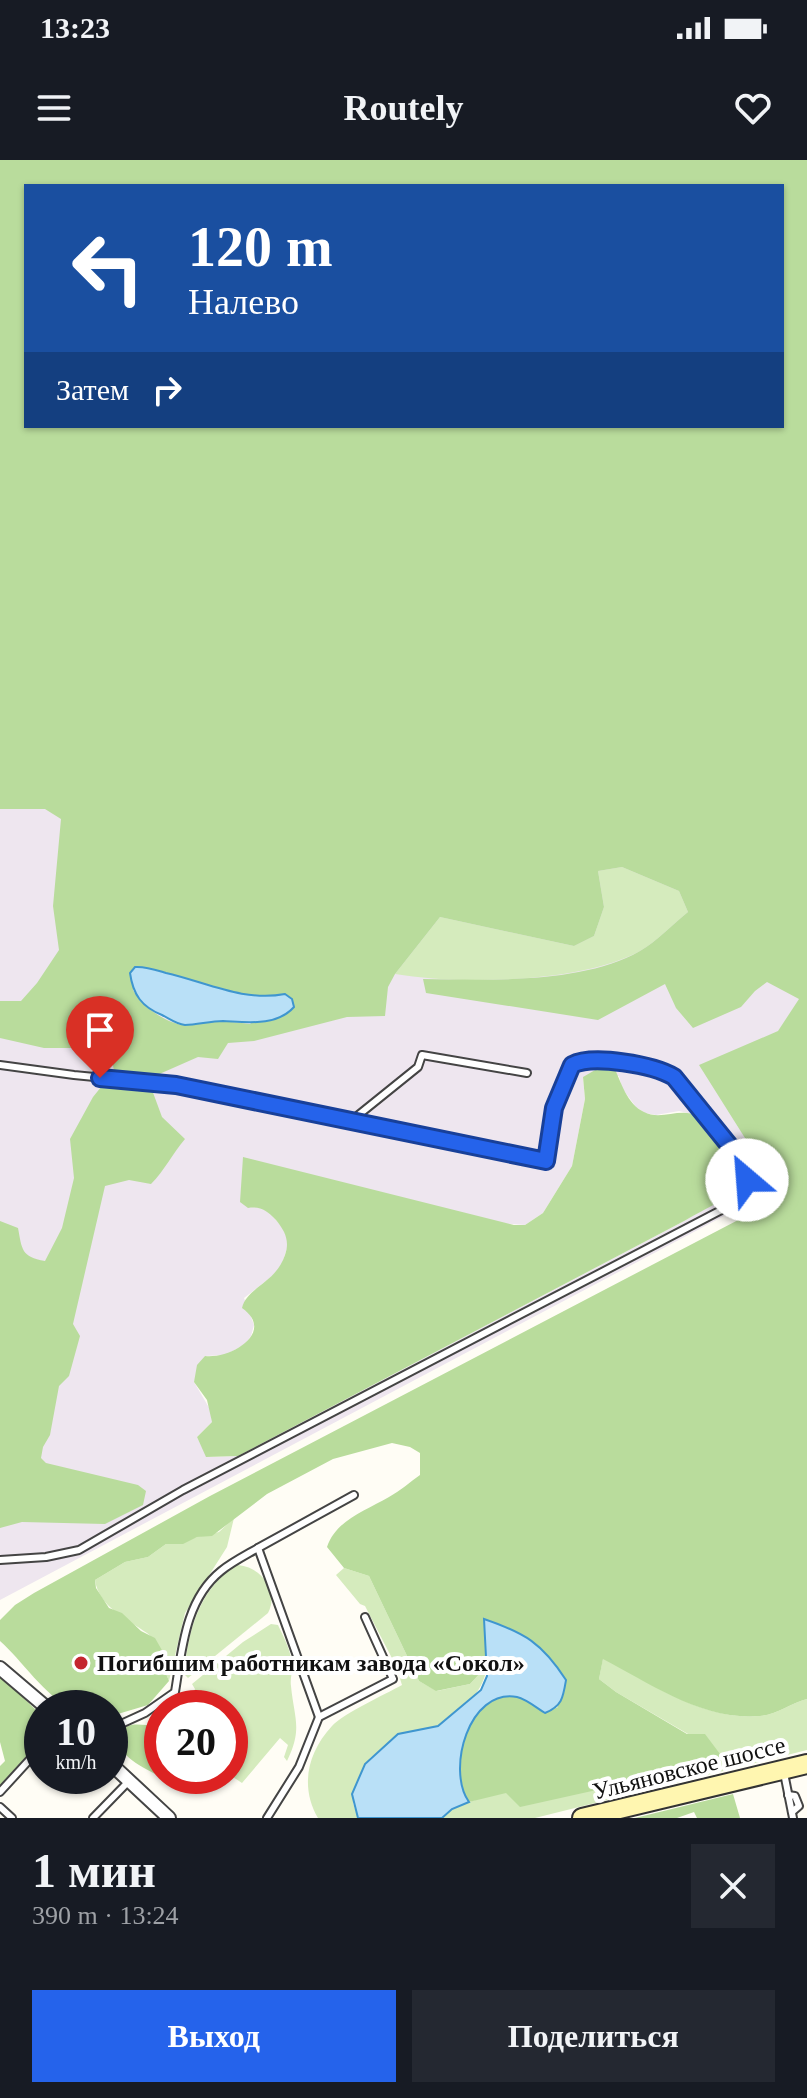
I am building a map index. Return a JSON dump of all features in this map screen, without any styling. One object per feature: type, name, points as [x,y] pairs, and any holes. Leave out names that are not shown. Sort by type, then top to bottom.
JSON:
[{"type":"main road","name":"Ульяновское шоссе","points":[[582,1818],[807,1764]]},
{"type":"street","points":[[0,1668],[26,1690]]},
{"type":"street","points":[[130,1780],[169,1818]]},
{"type":"lane","points":[[351,1121],[418,1067],[422,1055],[527,1073]]},
{"type":"lane","points":[[0,1065],[176,1085],[546,1161],[554,1108],[572,1065],[582,1060],[602,1059],[664,1071],[674,1077],[741,1160],[747,1180],[739,1199],[731,1205],[183,1490],[79,1550],[46,1557],[0,1560]]},
{"type":"lane","points":[[128,1721],[175,1692],[184,1636],[193,1607],[219,1573],[354,1495]]},
{"type":"lane","points":[[258,1548],[319,1717]]},
{"type":"lane","points":[[267,1818],[299,1767],[319,1717],[393,1679],[365,1617]]},
{"type":"lane","points":[[0,1792],[24,1766]]},
{"type":"lane","points":[[783,1770],[788,1795],[798,1800],[799,1806],[793,1815]]},
{"type":"lane","points":[[93,1818],[130,1780]]},
{"type":"lane","points":[[0,1807],[12,1818]]},
{"type":"shaded area","points":[[0,160],[807,160],[807,1172],[0,1600]],"holes":[[[619,1076],[622,1088],[636,1107],[645,1113],[656,1115],[679,1111],[700,1116],[733,1164],[731,1192],[686,1220],[238,1456],[207,1457],[197,1437],[212,1422],[211,1411],[194,1382],[205,1356],[226,1355],[245,1344],[251,1336],[254,1325],[244,1298],[280,1270],[287,1248],[287,1237],[282,1227],[268,1211],[258,1207],[525,1225],[543,1213],[572,1166],[585,1099],[583,1077]]]},
{"type":"green space","points":[[0,160],[807,160],[807,1699],[760,1716],[718,1713],[678,1699],[603,1659],[599,1679],[687,1734],[705,1734],[720,1754],[718,1763],[520,1807],[506,1793],[469,1802],[462,1788],[461,1752],[475,1717],[486,1705],[501,1697],[518,1697],[545,1713],[558,1707],[485,1645],[486,1667],[470,1684],[436,1691],[419,1681],[369,1576],[344,1568],[327,1547],[344,1523],[393,1495],[420,1475],[420,1453],[392,1443],[333,1459],[267,1494],[212,1536],[197,1537],[183,1544],[166,1544],[148,1557],[125,1562],[95,1580],[96,1588],[109,1608],[122,1613],[141,1631],[155,1638],[167,1659],[165,1671],[169,1681],[161,1690],[144,1690],[144,1706],[128,1711],[128,1690],[46,1690],[0,1641],[0,1620],[15,1605],[34,1593],[210,1496],[782,1197],[699,1065],[778,1031],[799,999],[767,982],[741,1007],[693,1028],[676,1008],[665,984],[598,1020],[426,993],[423,979],[563,975],[617,962],[640,951],[688,912],[679,891],[622,867],[598,871],[604,907],[594,936],[574,946],[440,917],[395,974],[388,987],[385,1016],[347,1017],[254,1041],[228,1043],[218,1059],[198,1057],[148,1079],[162,1117],[185,1139],[151,1184],[129,1180],[105,1186],[73,1324],[80,1336],[69,1376],[59,1386],[50,1435],[41,1458],[46,1463],[138,1485],[146,1491],[143,1505],[105,1524],[22,1522],[0,1528],[0,1221],[18,1228],[22,1247],[27,1254],[45,1261],[62,1228],[74,1178],[70,1139],[93,1097],[114,1071],[110,1048],[44,1048],[0,1038],[0,1001],[21,1001],[59,950],[53,906],[61,819],[45,809],[0,809]],"holes":[[[142,967],[262,998],[285,994],[250,1024],[216,1021],[188,1025],[178,1024],[155,1013],[133,990]]]},
{"type":"green space","points":[[622,867],[679,891],[688,912],[640,951],[586,970],[520,979],[453,980],[395,974],[440,917],[574,946],[594,936],[604,907],[598,871]]},
{"type":"green space","points":[[602,1066],[614,1067],[629,1098],[644,1112],[657,1115],[691,1114],[712,1128],[734,1173],[734,1184],[723,1199],[238,1456],[206,1457],[197,1437],[212,1422],[207,1400],[194,1382],[197,1365],[205,1356],[227,1353],[237,1348],[252,1335],[254,1326],[251,1317],[242,1308],[249,1295],[275,1273],[287,1245],[282,1228],[270,1214],[248,1208],[240,1202],[243,1157],[514,1225],[525,1225],[543,1213],[572,1166],[585,1099],[583,1077]]},
{"type":"green space","points":[[234,1518],[227,1547],[185,1613],[169,1681],[165,1671],[167,1659],[155,1642],[108,1605],[95,1580],[125,1562],[148,1557],[166,1544],[219,1532]]},
{"type":"green space","points":[[235,1565],[252,1569],[265,1580],[271,1596],[268,1613],[188,1678],[184,1674],[186,1658],[197,1614],[212,1587]]},
{"type":"green space","points":[[344,1568],[369,1576],[419,1681],[437,1691],[470,1684],[486,1667],[476,1694],[452,1718],[435,1727],[391,1739],[370,1758],[353,1803],[358,1818],[318,1818],[312,1806],[308,1782],[312,1759],[323,1736],[345,1716],[402,1685],[396,1666],[365,1606],[336,1575]]},
{"type":"green space","points":[[271,1624],[278,1625],[291,1656],[296,1724],[295,1740],[287,1761],[284,1757],[288,1745],[280,1738],[248,1776],[248,1690],[195,1690],[192,1684],[243,1642]]},
{"type":"green space","points":[[603,1658],[659,1689],[718,1713],[760,1716],[807,1699],[807,1750],[535,1818],[442,1818],[452,1809],[469,1802],[688,1734],[599,1679]]},
{"type":"green space","points":[[0,1675],[24,1698],[24,1759],[0,1785],[0,1766],[5,1761],[0,1742]]},
{"type":"green space","points":[[144,1725],[144,1768],[128,1757],[128,1726]]},
{"type":"green space","points":[[733,1794],[740,1818],[697,1818],[694,1812],[677,1818],[635,1818]]},
{"type":"water","points":[[135,967],[150,968],[239,993],[285,994],[292,999],[294,1007],[279,1018],[270,1020],[182,1024],[144,1004],[133,988],[130,973]]},
{"type":"water","points":[[484,1619],[522,1635],[549,1657],[566,1680],[561,1701],[545,1713],[517,1697],[500,1698],[486,1705],[466,1734],[461,1752],[462,1788],[469,1802],[452,1809],[442,1818],[358,1818],[352,1794],[365,1764],[398,1734],[438,1726],[481,1690],[487,1676]]},
{"type":"place","name":"Погибшим работникам завода «Сокол»","points":[[81,1663]]},
{"type":"route","points":[[100,1078],[176,1085],[546,1161],[554,1108],[572,1065],[582,1060],[602,1059],[664,1071],[674,1077],[741,1160],[747,1180]]}]
